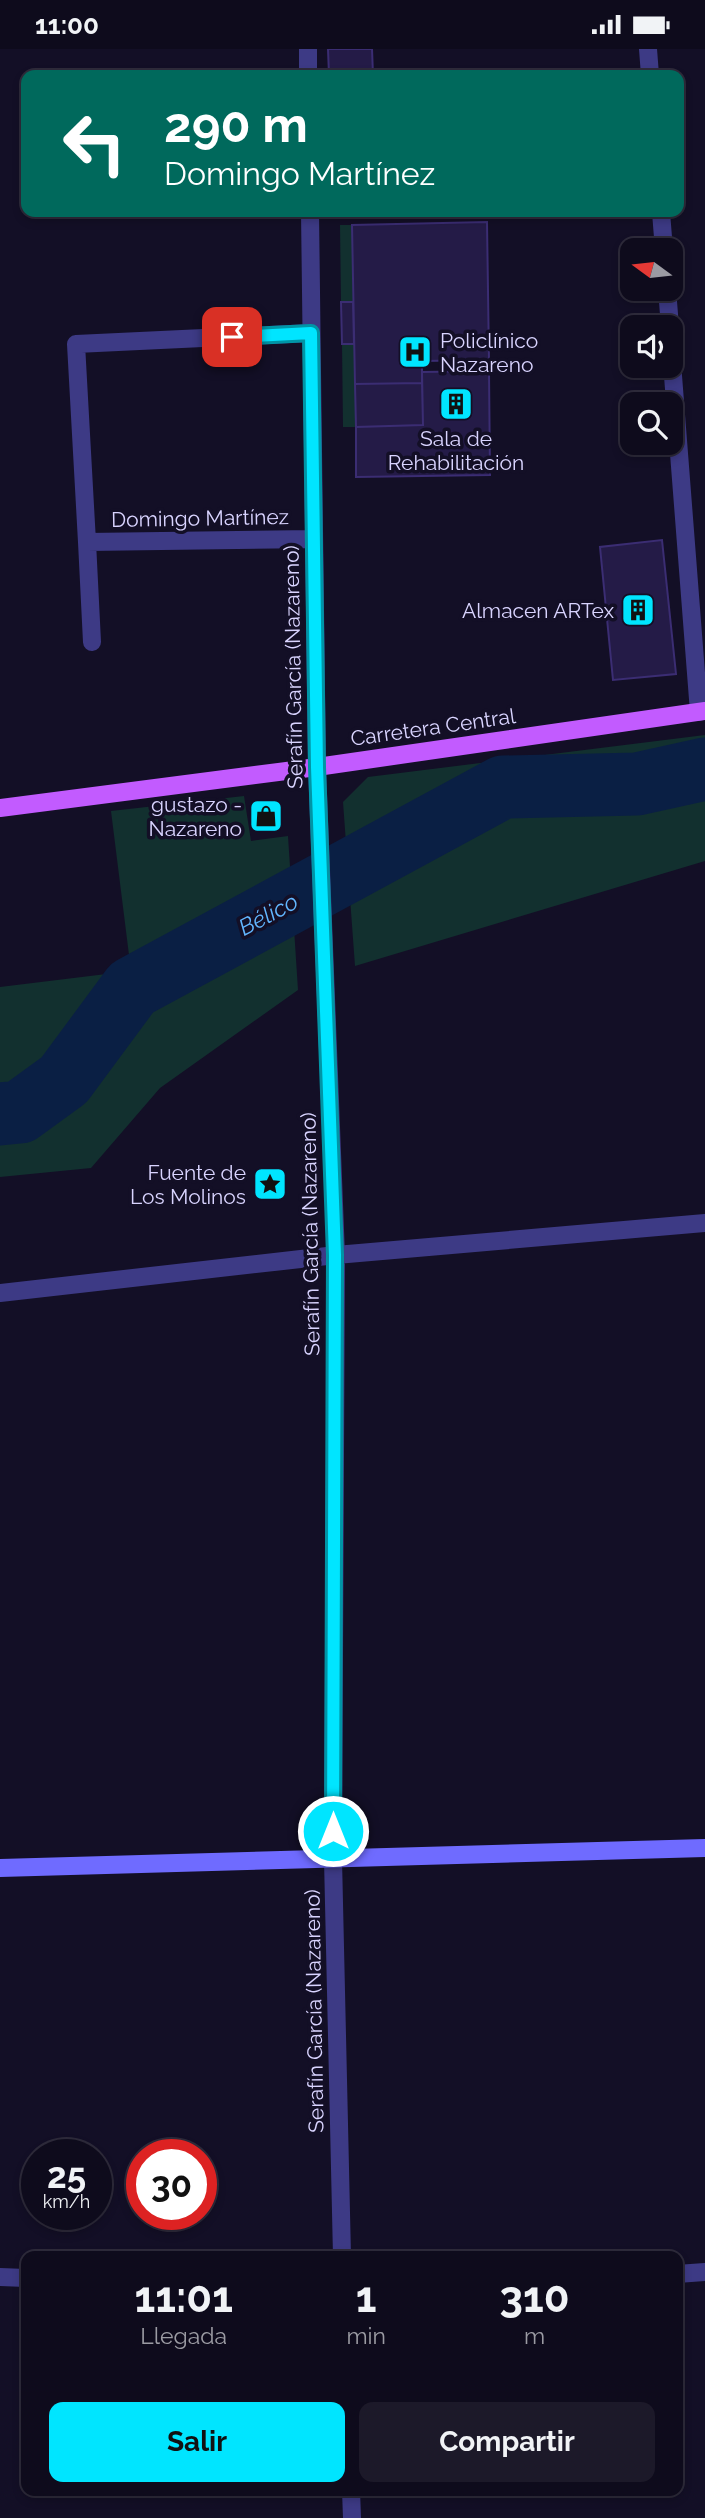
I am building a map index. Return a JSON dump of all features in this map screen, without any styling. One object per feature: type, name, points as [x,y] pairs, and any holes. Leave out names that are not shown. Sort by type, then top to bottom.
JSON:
[{"type":"main road","name":"Carretera Central","points":[[0,809],[317,767],[702,711]]},
{"type":"street","points":[[308,49],[308,70]]},
{"type":"street","points":[[648,49],[650,70]]},
{"type":"street","name":"Serafín García (Nazareno)","points":[[310,217],[317,767],[335,1255],[333,1859],[342,2251]]},
{"type":"street","points":[[661,217],[663,238]]},
{"type":"street","name":"Domingo Martínez","points":[[93,642],[76,344],[311,333]]},
{"type":"street","points":[[674,378],[702,711]]},
{"type":"street","name":"Domingo Martínez","points":[[87,542],[314,539]]},
{"type":"street","points":[[0,1293],[335,1255],[705,1223]]},
{"type":"street","points":[[0,1868],[705,1848]]},
{"type":"street","points":[[683,2274],[705,2272]]},
{"type":"street","points":[[0,2277],[21,2278]]},
{"type":"street","points":[[351,2496],[352,2518]]},
{"type":"green space","points":[[340,225],[352,225],[353,302],[341,302]]},
{"type":"green space","points":[[342,344],[354,344],[356,427],[343,427]]},
{"type":"green space","points":[[705,735],[705,861],[355,966],[343,802],[368,777]]},
{"type":"green space","points":[[244,796],[251,841],[288,836],[298,990],[160,1088],[91,1168],[0,1177],[0,987],[131,971],[111,811]]},
{"type":"building","points":[[328,49],[372,49],[373,70],[329,70]]},
{"type":"building","points":[[487,222],[489,360],[422,361],[422,383],[355,384],[352,225]]},
{"type":"building","points":[[341,302],[353,302],[354,344],[342,344]]},
{"type":"building","name":"Sala de Rehabilitación","points":[[489,371],[490,475],[356,477],[356,427],[423,425],[422,372]]},
{"type":"building","points":[[422,383],[423,425],[356,427],[355,384]]},
{"type":"building","name":"Almacen ARTex","points":[[662,540],[676,674],[613,680],[600,547]]},
{"type":"waterway","name":"Bélico","points":[[0,1114],[20,1112],[64,1080],[132,988],[503,787],[637,784],[705,769]]},
{"type":"place","name":"Policlínico Nazareno","points":[[415,352]]},
{"type":"place","name":"Sala de Rehabilitación","points":[[456,404]]},
{"type":"place","name":"Almacen ARTex","points":[[638,610]]},
{"type":"place","name":"gustazo - Nazareno","points":[[266,816]]},
{"type":"place","name":"Fuente de Los Molinos","points":[[270,1184]]},
{"type":"route","points":[[232,337],[311,333],[317,767],[335,1255],[333,1831]]}]
